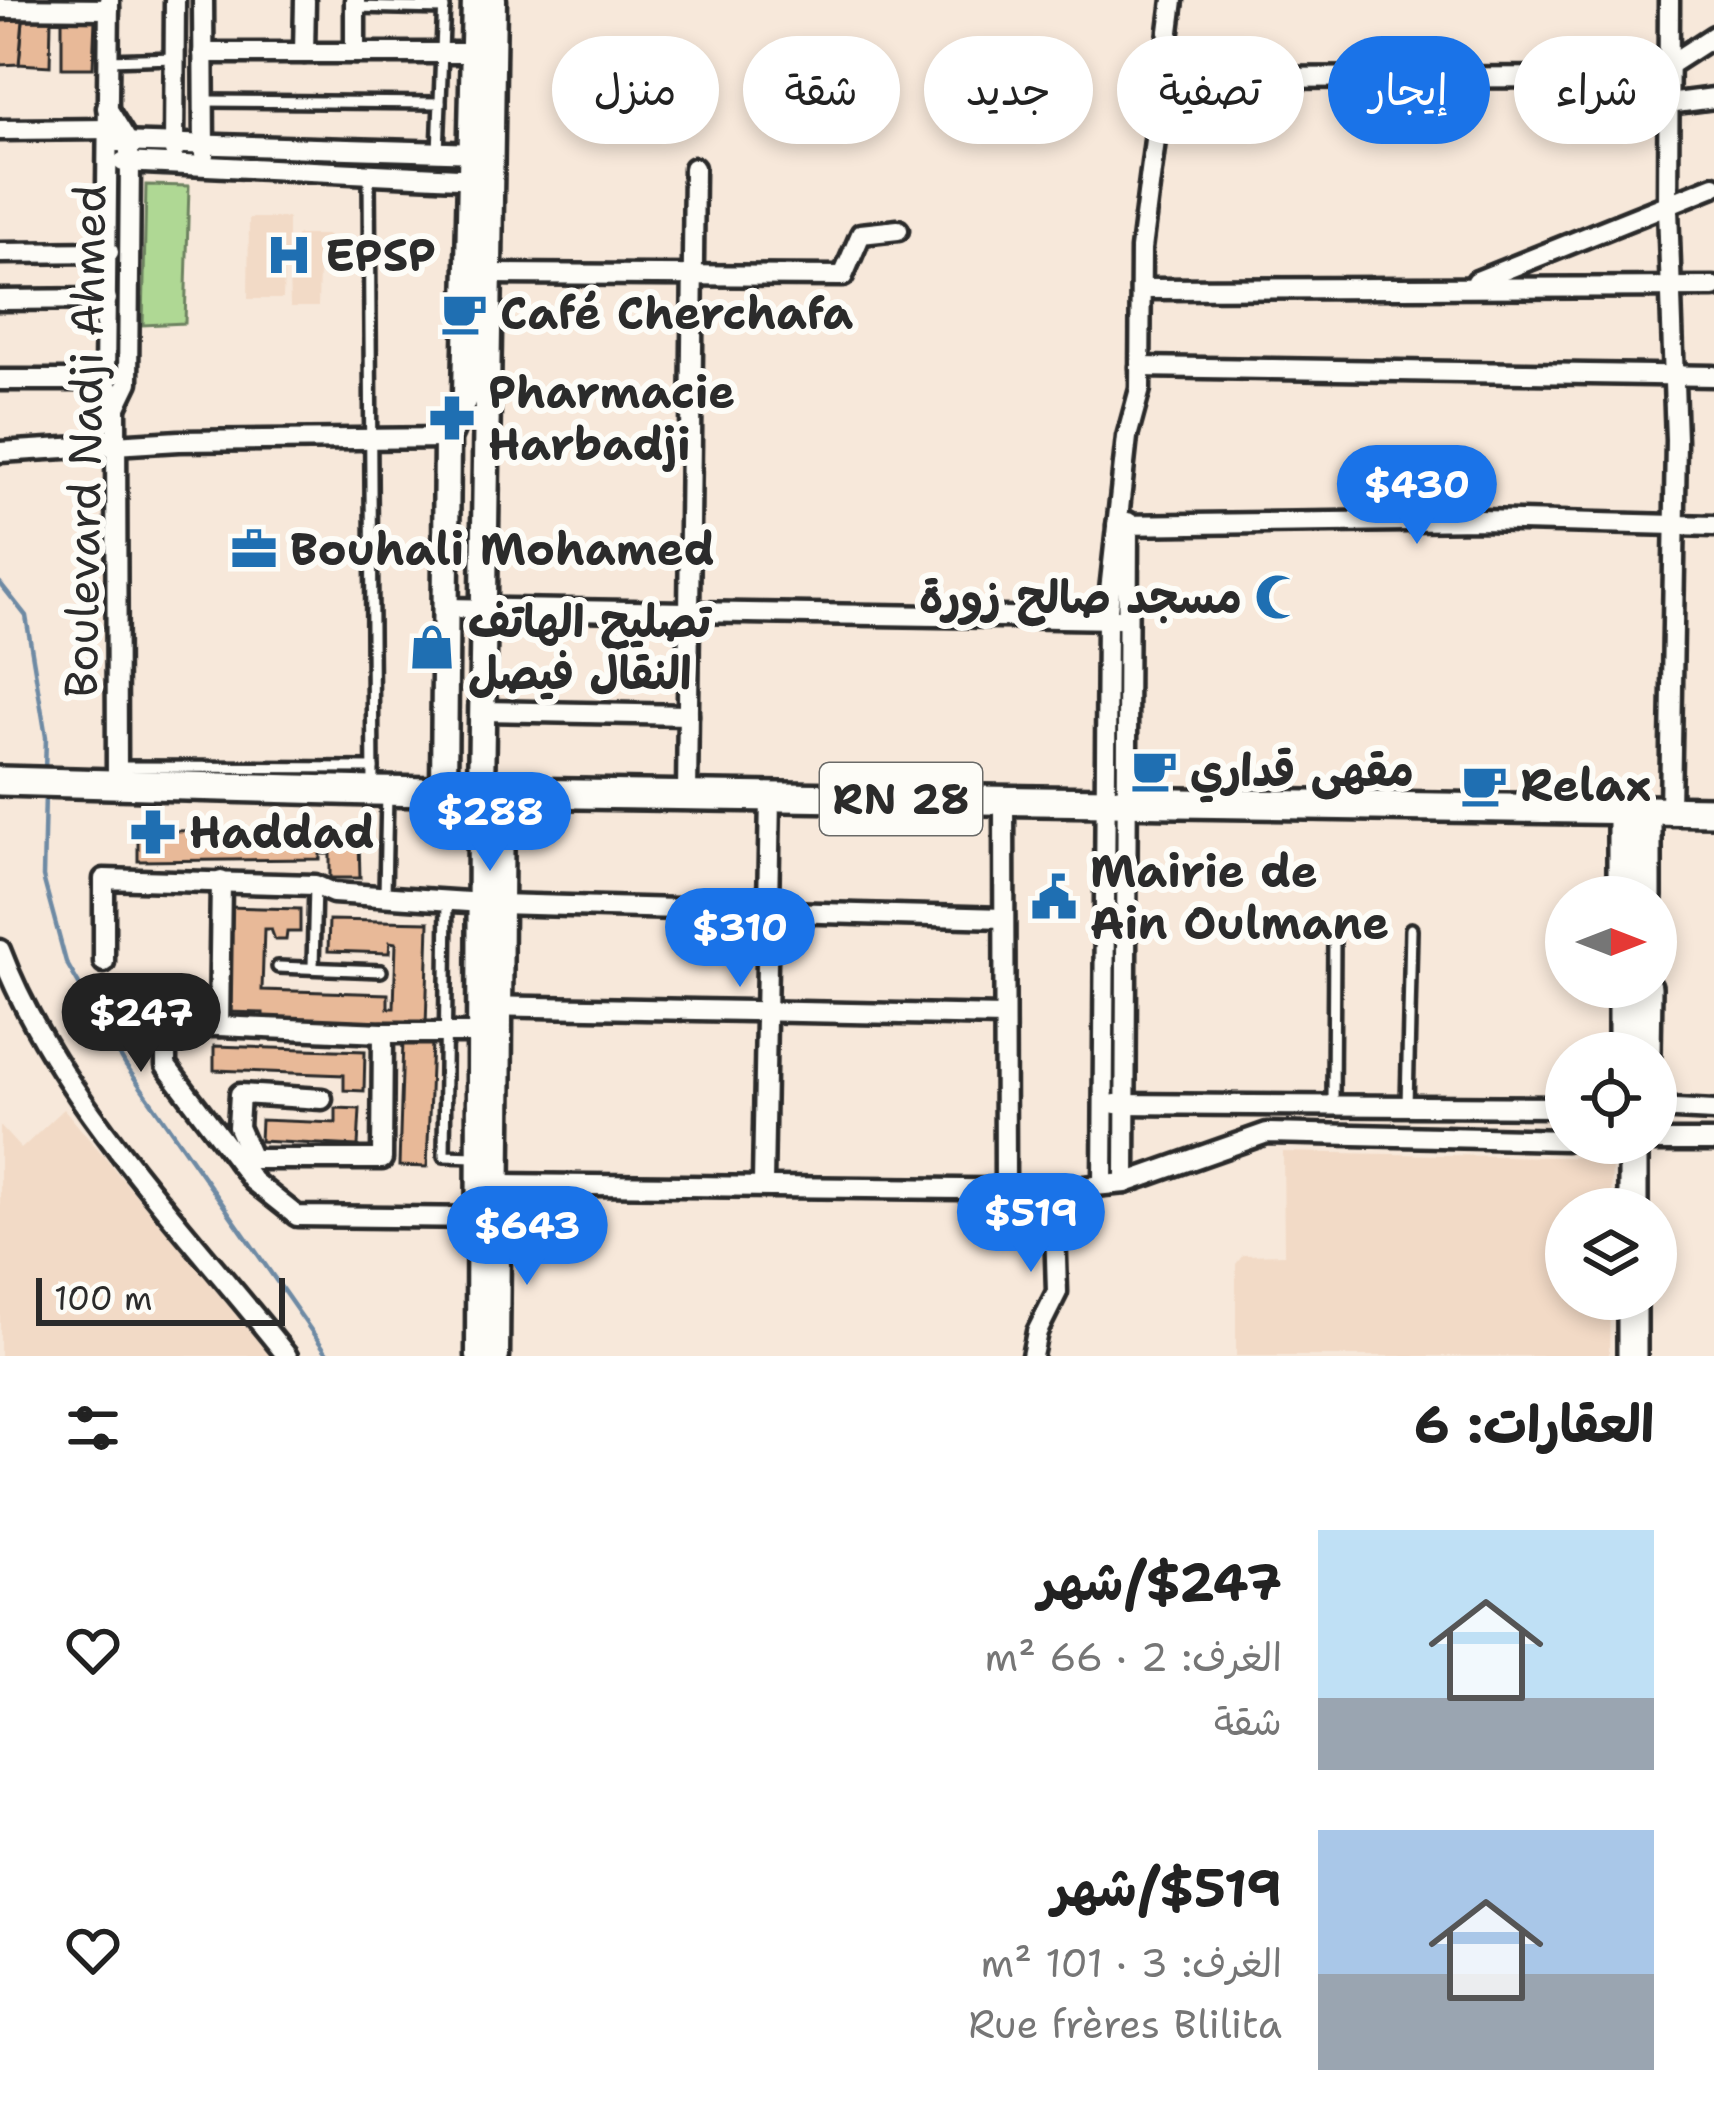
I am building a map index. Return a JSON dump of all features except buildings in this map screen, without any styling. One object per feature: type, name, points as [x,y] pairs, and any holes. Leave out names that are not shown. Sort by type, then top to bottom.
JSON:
[{"type":"main road","points":[[444,791],[446,438],[466,394],[481,166],[483,53],[475,0]]},
{"type":"main road","points":[[483,53],[493,0]]},
{"type":"main road","points":[[479,1356],[488,1219],[498,1184],[489,1034],[491,792],[482,711],[489,274],[481,166]]},
{"type":"main road","name":"RN 28","points":[[2,781],[88,782],[117,774],[444,791],[1714,811]]},
{"type":"main road","points":[[1628,876],[1646,810]]},
{"type":"main road","points":[[1646,810],[1647,876]]},
{"type":"main road","points":[[489,1034],[479,1158],[488,1219],[496,1356]]},
{"type":"main road","points":[[1632,1320],[1632,1356]]},
{"type":"street","points":[[174,164],[175,0]]},
{"type":"street","points":[[202,0],[205,166]]},
{"type":"street","points":[[304,53],[305,0]]},
{"type":"street","points":[[1170,36],[1173,0]]},
{"type":"street","points":[[1669,0],[1669,36]]},
{"type":"street","points":[[0,8],[109,4],[115,139],[105,380],[116,407]]},
{"type":"street","points":[[355,4],[355,53]]},
{"type":"street","points":[[1680,62],[1714,36]]},
{"type":"street","points":[[202,53],[483,53]]},
{"type":"street","points":[[1304,76],[1514,73]]},
{"type":"street","points":[[1680,103],[1714,98]]},
{"type":"street","points":[[0,130],[204,144],[438,152],[481,166]]},
{"type":"street","points":[[115,139],[174,164],[369,174],[481,166]]},
{"type":"street","name":"Boulevard Nadji Ahmed","points":[[115,139],[128,382],[116,407],[117,774]]},
{"type":"street","points":[[1125,1183],[1118,803],[1107,618],[1122,525],[1127,437],[1140,389],[1141,249],[1156,144]]},
{"type":"street","points":[[1646,810],[1674,526],[1669,144]]},
{"type":"street","points":[[687,795],[694,168]]},
{"type":"street","points":[[1467,284],[1714,187]]},
{"type":"street","points":[[489,274],[843,276],[861,233],[898,230]]},
{"type":"street","points":[[0,253],[109,252]]},
{"type":"street","points":[[1141,289],[1714,286]]},
{"type":"street","points":[[0,300],[107,299]]},
{"type":"street","points":[[1140,367],[1714,376]]},
{"type":"street","points":[[0,380],[105,380]]},
{"type":"street","points":[[0,452],[179,441],[446,438]]},
{"type":"street","points":[[1122,525],[1481,520],[1714,526]]},
{"type":"street","points":[[1103,1185],[1103,1105],[1129,620],[1122,525]]},
{"type":"street","points":[[446,608],[1129,620]]},
{"type":"street","points":[[482,711],[688,715]]},
{"type":"street","points":[[763,1184],[770,797]]},
{"type":"street","points":[[1004,801],[1005,1191]]},
{"type":"street","points":[[104,962],[104,879],[315,885],[333,893],[489,902],[1004,917]]},
{"type":"street","points":[[219,1026],[220,881]]},
{"type":"street","points":[[0,950],[52,1058],[85,1106],[287,1356]]},
{"type":"street","points":[[489,1006],[1004,1016]]},
{"type":"street","points":[[246,1162],[166,1066],[166,1046],[186,1026],[489,1034]]},
{"type":"street","points":[[246,1162],[382,1159],[382,1034]]},
{"type":"street","points":[[322,1099],[240,1094],[238,1127],[253,1181],[297,1216],[488,1219]]},
{"type":"street","points":[[1103,1105],[1545,1107]]},
{"type":"street","points":[[1677,1109],[1714,1111]]},
{"type":"street","points":[[498,1184],[1054,1190],[1125,1183],[1267,1133],[1545,1139]]},
{"type":"street","points":[[1677,1141],[1714,1141]]},
{"type":"street","points":[[1032,1356],[1037,1332],[1057,1292],[1054,1190]]},
{"type":"lane","points":[[355,4],[444,4],[438,152]]},
{"type":"lane","points":[[108,60],[175,58]]},
{"type":"lane","points":[[204,101],[440,103]]},
{"type":"lane","points":[[369,174],[378,784],[385,896]]},
{"type":"lane","points":[[313,967],[315,885]]},
{"type":"lane","points":[[447,898],[444,1156],[479,1158]]},
{"type":"lane","points":[[1407,1106],[1411,929]]},
{"type":"lane","points":[[1333,1105],[1334,935]]},
{"type":"lane","points":[[278,967],[381,970]]},
{"type":"shaded area","name":"EPSP","points":[[249,218],[288,218],[288,245],[296,245],[296,235],[329,235],[329,266],[319,267],[318,307],[290,307],[289,268],[284,269],[283,299],[248,299]]},
{"type":"shaded area","points":[[64,1109],[270,1356],[0,1356],[0,1126],[21,1149]]},
{"type":"shaded area","points":[[1283,1152],[1545,1157],[1545,1164],[1612,1164],[1611,1188],[1545,1188],[1545,1320],[1610,1320],[1609,1356],[1236,1356],[1236,1264],[1243,1255],[1284,1254]]},
{"type":"green space","points":[[146,185],[189,186],[185,323],[143,325]]},
{"type":"waterway","points":[[0,583],[26,616],[46,737],[45,771]]},
{"type":"waterway","points":[[45,794],[43,877],[66,962],[126,1066],[329,1356]]},
{"type":"place","name":"EPSP","points":[[289,255]]},
{"type":"place","name":"Café Cherchafa","points":[[464,313]]},
{"type":"place","name":"Pharmacie Harbadji","points":[[452,418]]},
{"type":"place","name":"Bouhali Mohamed","points":[[254,549]]},
{"type":"place","name":"مسجد صالح زورة","points":[[1278,597]]},
{"type":"place","name":"تصليح الهاتف النقال فيصل","points":[[432,647]]},
{"type":"place","name":"مقهى قداري","points":[[1154,770]]},
{"type":"place","name":"Relax","points":[[1484,785]]},
{"type":"place","name":"Haddad","points":[[153,832]]},
{"type":"place","name":"Mairie de Ain Oulmane","points":[[1054,897]]}]
